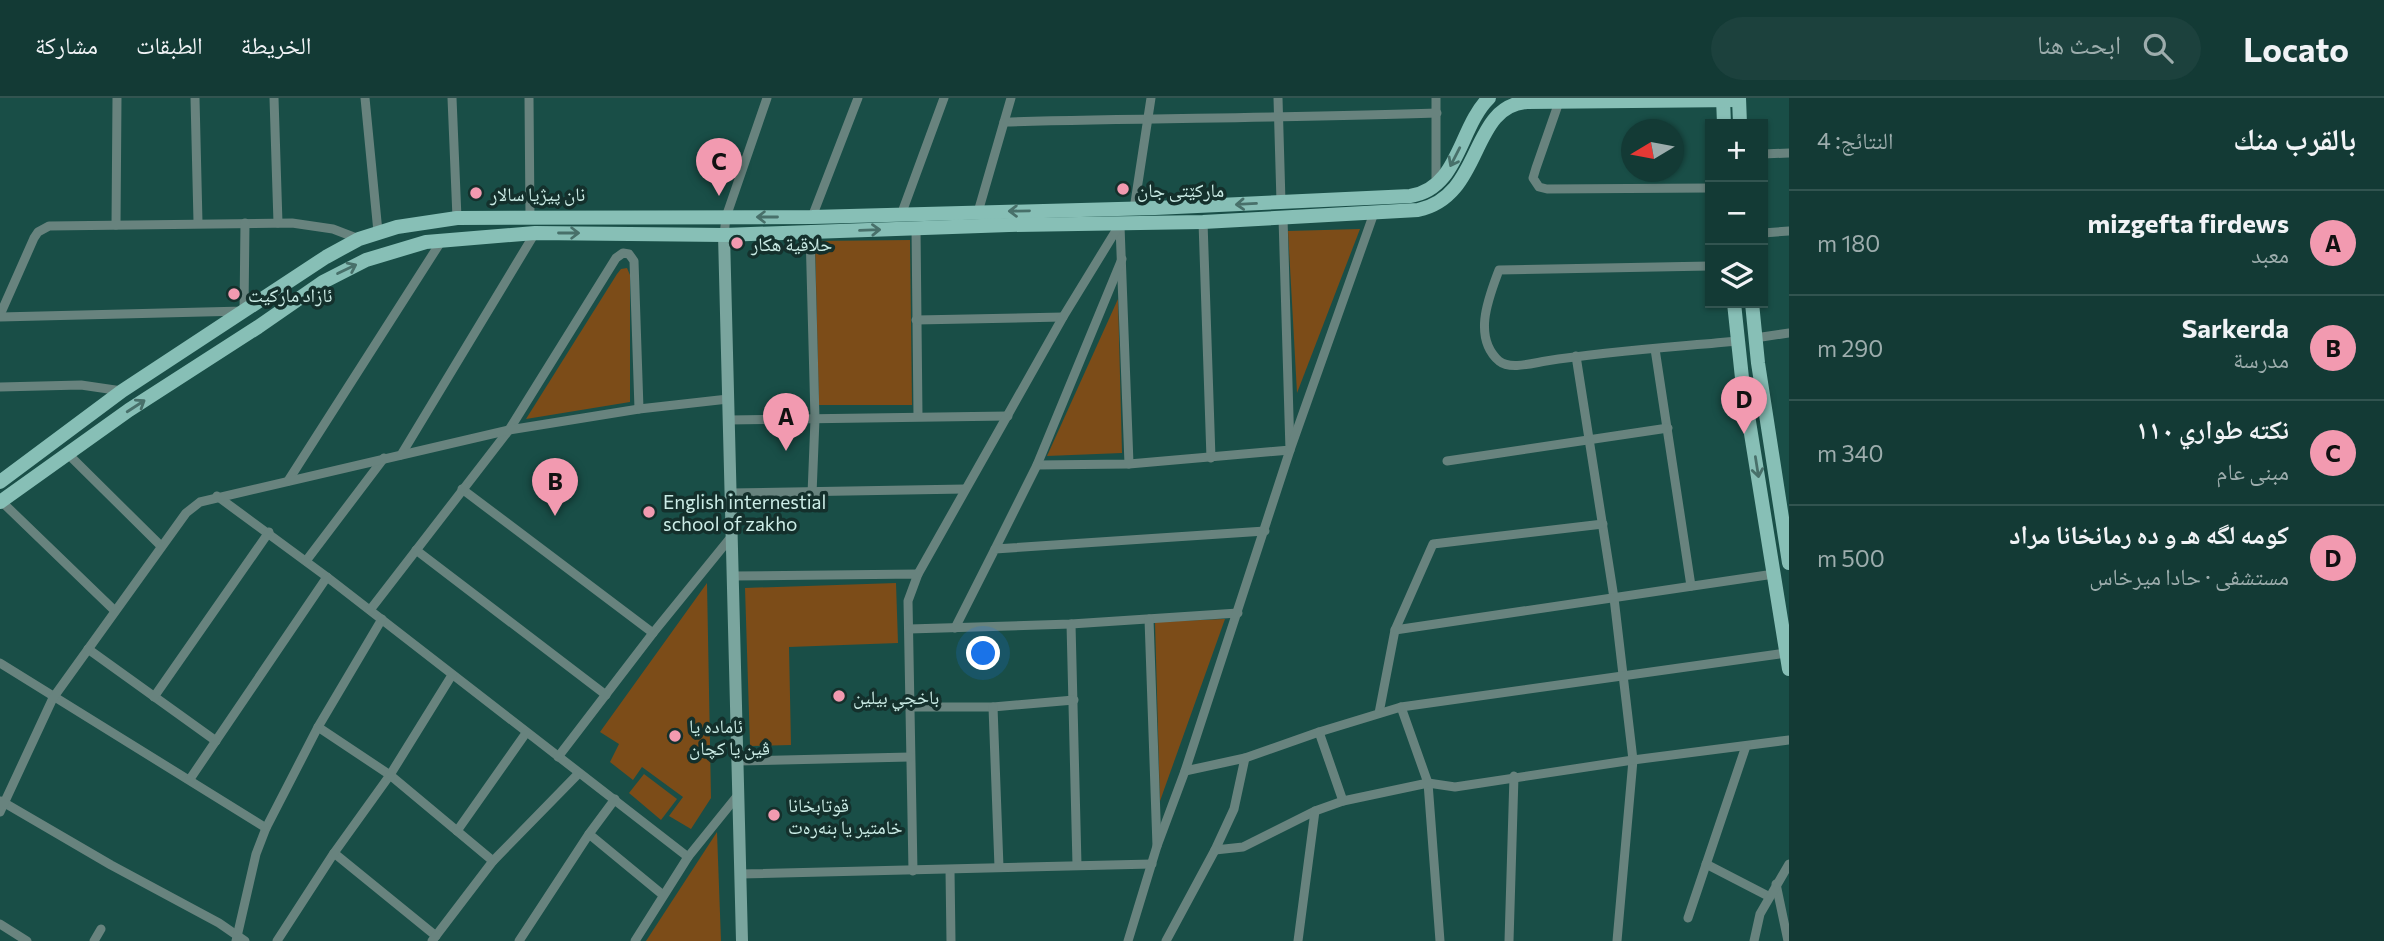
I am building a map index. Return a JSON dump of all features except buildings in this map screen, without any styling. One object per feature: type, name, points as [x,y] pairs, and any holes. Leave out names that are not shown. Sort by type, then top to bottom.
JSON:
[{"type":"main road","points":[[1,501],[98,432],[337,274],[381,254],[442,240],[535,233],[724,235],[901,215],[1134,209],[1410,196],[1424,193],[1436,186],[1449,169],[1480,109],[1489,98]]},
{"type":"main road","points":[[1723,99],[1724,119]]},
{"type":"main road","points":[[0,482],[122,391],[326,257],[359,239],[417,223],[457,219],[726,217],[811,225],[916,228],[1174,223],[1418,210],[1443,201],[1461,181],[1492,122],[1501,111],[1520,103],[1739,99],[1741,119]]},
{"type":"main road","points":[[1197,206],[1191,215],[1199,222]]},
{"type":"main road","points":[[1174,223],[1180,214],[1176,207]]},
{"type":"main road","points":[[724,235],[742,941]]},
{"type":"main road","points":[[1735,308],[1789,669]]},
{"type":"main road","points":[[1752,308],[1755,338],[1783,480],[1789,563]]},
{"type":"main road","points":[[85,419],[98,432]]},
{"type":"street","points":[[116,225],[117,98]]},
{"type":"street","points":[[195,98],[198,222]]},
{"type":"street","points":[[274,98],[278,223]]},
{"type":"street","points":[[365,98],[378,232]]},
{"type":"street","points":[[452,98],[457,219]]},
{"type":"street","points":[[530,98],[530,218]]},
{"type":"street","points":[[724,235],[726,217],[766,98]]},
{"type":"street","points":[[812,494],[815,419],[811,225],[858,98]]},
{"type":"street","points":[[901,215],[944,98]]},
{"type":"street","points":[[978,212],[1011,98]]},
{"type":"street","points":[[1134,209],[1151,98]]},
{"type":"street","points":[[1278,98],[1281,202]]},
{"type":"street","points":[[1436,98],[1436,186]]},
{"type":"street","points":[[1559,102],[1533,178],[1539,187],[1547,190],[1705,188]]},
{"type":"street","points":[[1004,122],[1148,118],[1278,119],[1437,113]]},
{"type":"street","points":[[1768,154],[1789,153]]},
{"type":"street","points":[[1128,941],[1157,846],[1185,771],[1290,450],[1374,213]]},
{"type":"street","points":[[1283,218],[1290,450]]},
{"type":"street","points":[[245,223],[244,311],[0,316],[38,232],[52,226],[198,222],[278,223],[320,225],[359,239]]},
{"type":"street","points":[[1199,222],[1211,458]]},
{"type":"street","points":[[1120,224],[1129,464]]},
{"type":"street","points":[[913,871],[908,601],[918,574],[965,489],[1063,317],[1120,224]]},
{"type":"street","points":[[916,228],[918,416]]},
{"type":"street","points":[[1768,233],[1789,231]]},
{"type":"street","points":[[401,455],[535,233]]},
{"type":"street","points":[[288,481],[442,240]]},
{"type":"street","points":[[370,610],[509,430],[616,258],[623,253],[632,256],[634,261],[639,409]]},
{"type":"street","points":[[955,628],[1037,465],[1122,259]]},
{"type":"street","points":[[1705,266],[1499,270],[1486,306],[1485,323],[1489,345],[1499,361],[1507,365],[1519,365],[1576,356],[1738,341]]},
{"type":"street","points":[[916,320],[1063,317]]},
{"type":"street","points":[[1755,338],[1789,332]]},
{"type":"street","points":[[1655,349],[1691,586]]},
{"type":"street","points":[[1576,356],[1614,598],[1633,760],[1617,941]]},
{"type":"street","points":[[0,387],[81,385],[122,391]]},
{"type":"street","points":[[382,620],[318,727],[266,828],[256,854],[240,940],[219,923],[2,805],[53,698],[161,546],[192,507],[217,496],[509,430],[639,409],[728,399]]},
{"type":"street","points":[[728,420],[1008,415]]},
{"type":"street","points":[[1447,461],[1668,428]]},
{"type":"street","points":[[1037,465],[1129,464],[1290,450]]},
{"type":"street","points":[[68,454],[161,546]]},
{"type":"street","points":[[306,561],[384,458]]},
{"type":"street","points":[[461,489],[653,633]]},
{"type":"street","points":[[730,493],[812,494],[965,489]]},
{"type":"street","points":[[217,496],[327,577],[688,857]]},
{"type":"street","points":[[1,501],[115,611]]},
{"type":"street","points":[[1379,713],[1395,630],[1433,544],[1603,524]]},
{"type":"street","points":[[995,549],[1265,531]]},
{"type":"street","points":[[154,697],[269,533]]},
{"type":"street","points":[[558,757],[653,633],[732,537]]},
{"type":"street","points":[[416,550],[606,695]]},
{"type":"street","points":[[732,576],[918,574]]},
{"type":"street","points":[[1395,630],[1774,574]]},
{"type":"street","points":[[190,779],[327,577]]},
{"type":"street","points":[[909,629],[1071,624],[1238,613]]},
{"type":"street","points":[[1149,619],[1157,846]]},
{"type":"street","points":[[1071,624],[1077,865]]},
{"type":"street","points":[[88,649],[216,740]]},
{"type":"street","points":[[1185,771],[1245,758],[1401,707],[1786,653]]},
{"type":"street","points":[[0,663],[266,828]]},
{"type":"street","points":[[277,941],[334,853],[390,775],[453,675]]},
{"type":"street","points":[[910,708],[993,707],[1074,699]]},
{"type":"street","points":[[993,707],[999,867]]},
{"type":"street","points":[[1401,707],[1428,783],[1440,941]]},
{"type":"street","points":[[318,727],[390,775],[493,862]]},
{"type":"street","points":[[1319,732],[1343,802]]},
{"type":"street","points":[[457,831],[526,733]]},
{"type":"street","points":[[1215,850],[1242,847],[1315,811],[1343,802],[1428,783],[1455,787],[1514,776],[1789,740]]},
{"type":"street","points":[[1688,918],[1746,746]]},
{"type":"street","points":[[737,761],[910,757]]},
{"type":"street","points":[[1166,941],[1234,810],[1245,758]]},
{"type":"street","points":[[334,853],[434,938],[493,862],[579,773]]},
{"type":"street","points":[[1509,941],[1514,776]]},
{"type":"street","points":[[635,941],[688,857],[738,795]]},
{"type":"street","points":[[519,941],[615,799]]},
{"type":"street","points":[[1298,941],[1315,811]]},
{"type":"street","points":[[589,834],[663,895]]},
{"type":"street","points":[[740,874],[1152,864]]},
{"type":"street","points":[[1706,864],[1768,896]]},
{"type":"street","points":[[1754,941],[1760,914],[1768,896],[1789,864]]},
{"type":"street","points":[[950,870],[951,941]]},
{"type":"street","points":[[1776,884],[1788,941]]},
{"type":"street","points":[[0,924],[27,941]]},
{"type":"street","points":[[94,941],[101,929]]},
{"type":"shaded area","points":[[1360,229],[1297,393],[1288,231]]},
{"type":"shaded area","points":[[910,240],[912,405],[819,405],[815,241]]},
{"type":"shaded area","points":[[627,268],[630,275],[630,402],[526,419],[617,274],[621,269]]},
{"type":"shaded area","points":[[1118,299],[1122,453],[1047,456]]},
{"type":"shaded area","points":[[707,583],[711,798],[691,829],[669,816],[683,797],[642,767],[633,780],[610,762],[619,744],[600,732]]},
{"type":"shaded area","points":[[896,583],[898,643],[789,647],[791,745],[750,746],[745,588]]},
{"type":"shaded area","points":[[1225,619],[1160,801],[1155,622]]},
{"type":"shaded area","points":[[644,774],[677,799],[661,820],[629,793]]},
{"type":"shaded area","points":[[717,832],[721,941],[646,941]]},
{"type":"place","name":"مارکێتی جان","points":[[1123,189]]},
{"type":"place","name":"نان پيژيا سالار","points":[[476,193]]},
{"type":"place","name":"نكته طواري ١١٠","points":[[719,196]]},
{"type":"place","name":"حلاقية هكار","points":[[737,243]]},
{"type":"place","name":"ئازاد ماركيت","points":[[234,294]]},
{"type":"place","name":"كومه لگه هـ و ده رمانخانا مراد","points":[[1744,434]]},
{"type":"place","name":"mizgefta firdews","points":[[786,451]]},
{"type":"place","name":"English internestial school of zakho","points":[[649,512]]},
{"type":"place","name":"Sarkerda","points":[[555,516]]},
{"type":"place","name":"باخجي بيلين","points":[[839,696]]},
{"type":"place","name":"ئاماده یا ڤین یا کچان","points":[[675,736]]},
{"type":"place","name":"قوتابخانا خامتیر یا بنەرەت","points":[[774,815]]}]
